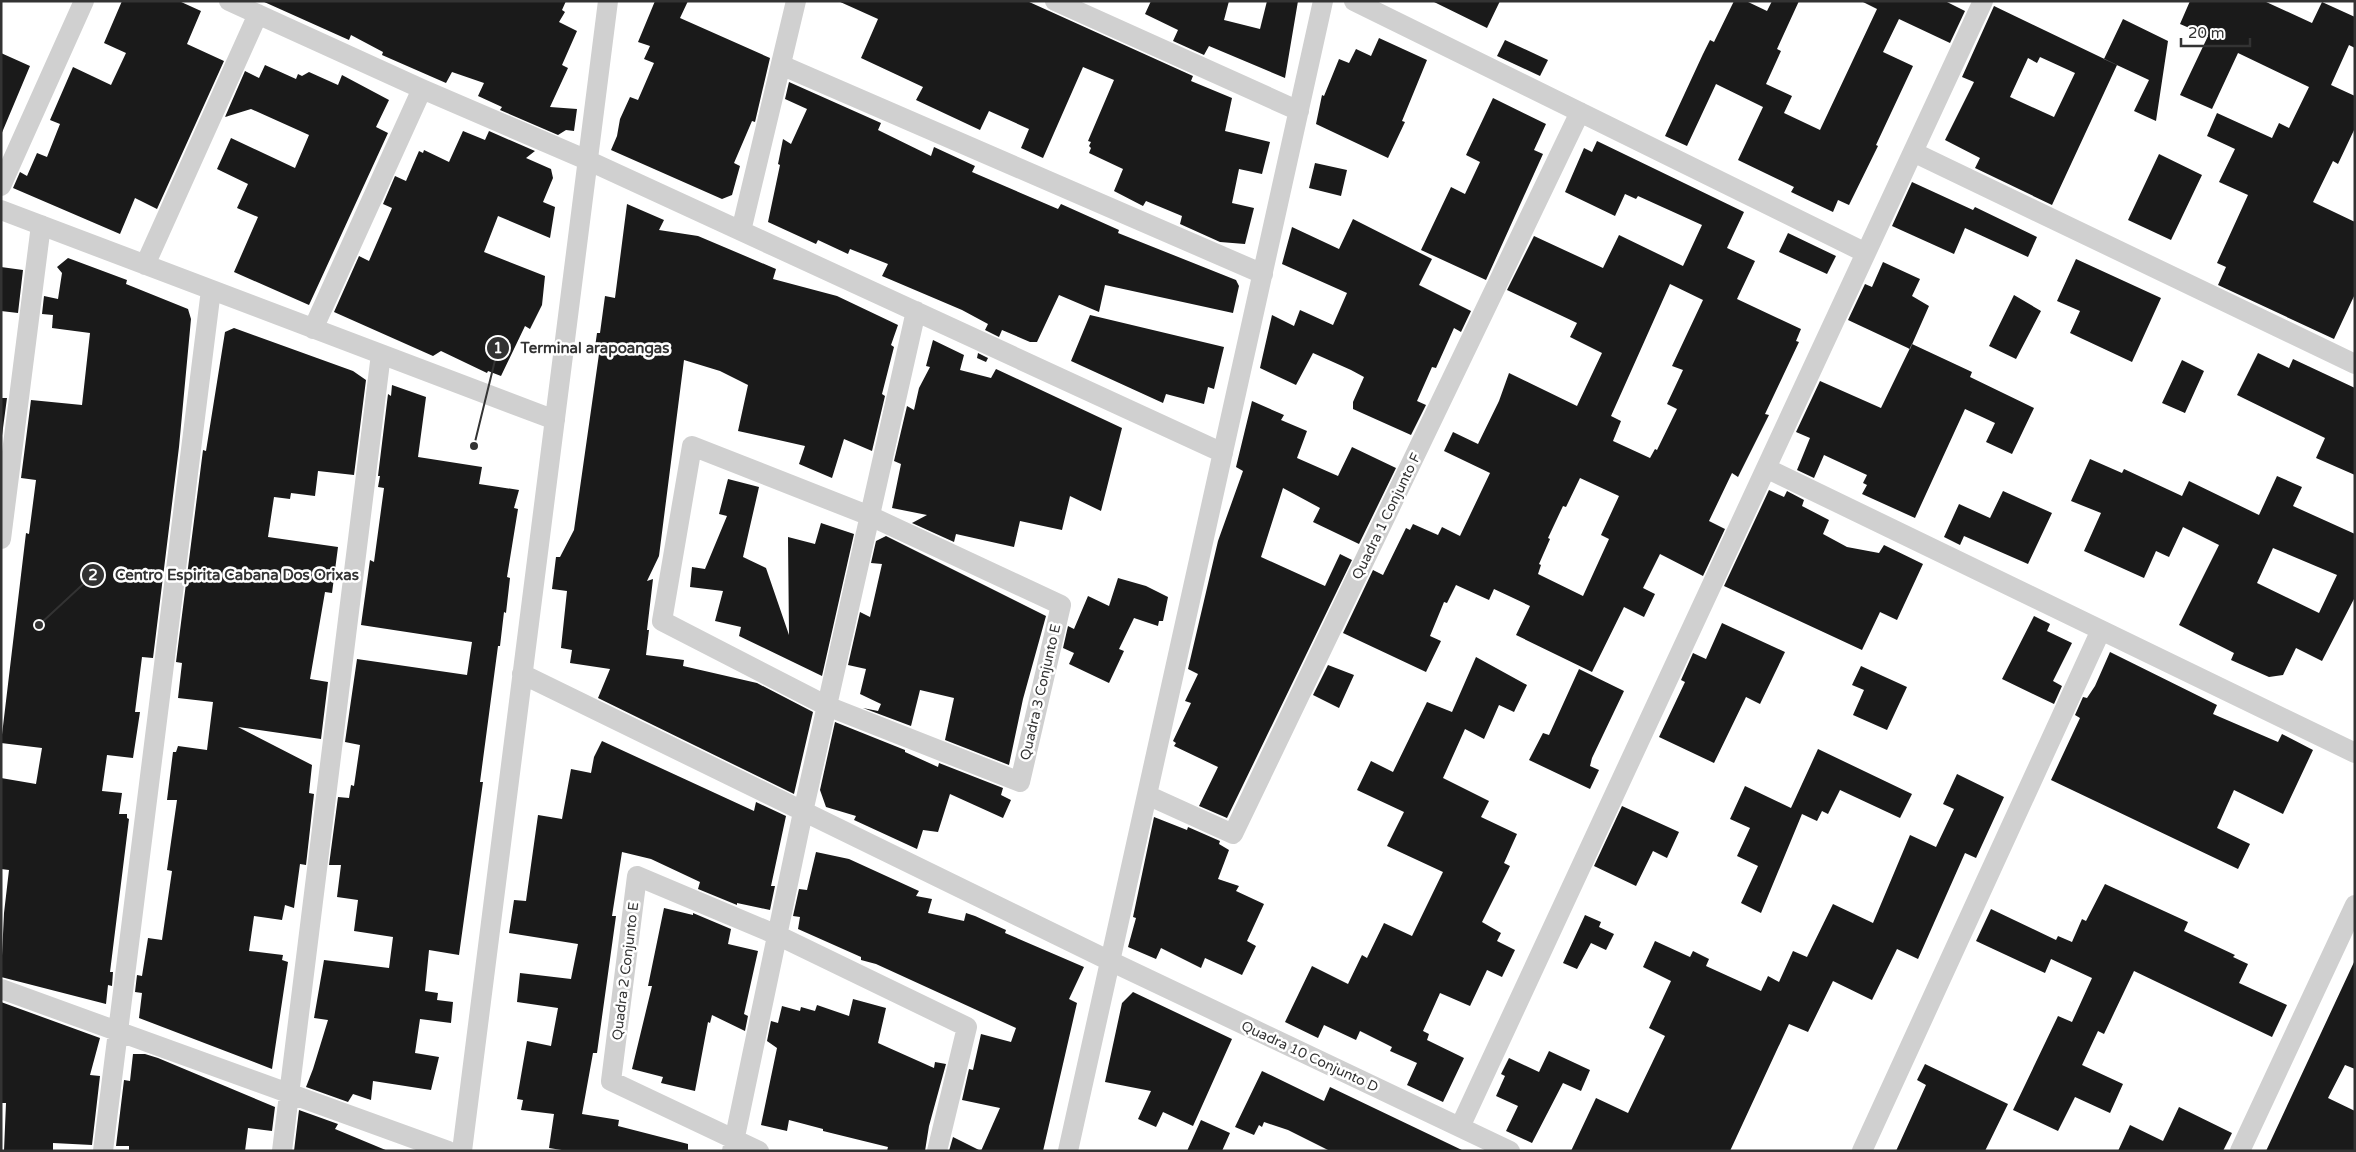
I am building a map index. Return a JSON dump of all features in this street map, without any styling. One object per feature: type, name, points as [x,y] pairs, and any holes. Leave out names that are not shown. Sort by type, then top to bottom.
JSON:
[{"type":"street","points":[[1,186],[84,1]]},
{"type":"street","points":[[229,1],[422,89],[588,160],[1223,452]]},
{"type":"street","points":[[462,1151],[608,1]]},
{"type":"street","points":[[741,231],[796,1]]},
{"type":"street","points":[[1055,1],[1299,111]]},
{"type":"street","points":[[1068,1151],[1324,1]]},
{"type":"street","points":[[1354,1],[1866,253]]},
{"type":"street","points":[[1460,1127],[1983,1]]},
{"type":"street","points":[[145,265],[258,14]]},
{"type":"street","points":[[781,64],[1263,274]]},
{"type":"street","points":[[313,329],[422,89]]},
{"type":"street","name":"Quadra 1 Conjunto F","points":[[1147,795],[1233,834],[1580,112]]},
{"type":"street","points":[[1913,152],[2355,364]]},
{"type":"street","points":[[1,210],[555,420]]},
{"type":"street","points":[[1,539],[41,225]]},
{"type":"street","points":[[103,1151],[116,1030],[211,290]]},
{"type":"street","points":[[733,1145],[803,812],[916,311]]},
{"type":"street","points":[[282,1151],[381,354]]},
{"type":"street","name":"Quadra 3 Conjunto E","points":[[692,446],[870,516],[1061,605],[1020,782],[827,706],[662,621],[692,446]]},
{"type":"street","points":[[1766,468],[2355,753]]},
{"type":"street","points":[[1862,1151],[2100,630]]},
{"type":"street","name":"Quadra 10 Conjunto D","points":[[522,674],[1110,962],[1510,1151]]},
{"type":"street","name":"Quadra 2 Conjunto E","points":[[760,1151],[733,1145],[610,1081],[637,876],[777,935],[967,1027],[937,1151]]},
{"type":"street","points":[[2240,1151],[2355,905]]},
{"type":"street","points":[[1,989],[448,1151]]},
{"type":"building","points":[[122,1],[179,1],[201,11],[187,44],[224,61],[157,209],[135,198],[120,234],[13,188],[20,172],[27,176],[37,153],[47,157],[60,124],[50,120],[73,67],[111,85],[126,53],[104,43]]},
{"type":"building","points":[[262,1],[566,1],[562,10],[565,12],[559,22],[577,31],[562,65],[568,68],[550,107],[577,109],[574,131],[566,130],[558,135],[500,110],[502,107],[478,96],[484,83],[452,72],[446,83],[382,55],[383,52],[351,35],[349,40]]},
{"type":"building","points":[[655,1],[688,1],[680,18],[770,58],[755,122],[752,121],[734,163],[740,166],[732,195],[722,199],[611,150],[617,136],[620,119],[630,97],[638,100],[654,63],[644,59],[650,46],[638,42]]},
{"type":"building","points":[[838,1],[1027,1],[1193,76],[1191,81],[1232,98],[1225,131],[1270,142],[1262,174],[1239,169],[1232,203],[1254,208],[1245,244],[1220,242],[1180,224],[1182,216],[1146,201],[1143,206],[1114,191],[1123,169],[1089,153],[1091,142],[1088,141],[1114,80],[1083,67],[1043,158],[1021,148],[1029,129],[989,111],[980,130],[916,100],[923,87],[861,58],[878,19]]},
{"type":"building","points":[[1151,1],[1229,1],[1224,20],[1260,29],[1267,1],[1298,1],[1285,78],[1209,46],[1204,55],[1173,41],[1178,30],[1145,14]]},
{"type":"building","points":[[1432,1],[1500,1],[1487,28]]},
{"type":"building","points":[[1734,1],[1746,1],[1767,11],[1772,1],[1799,1],[1777,49],[1781,51],[1766,84],[1792,96],[1784,113],[1820,130],[1877,9],[1861,1],[1945,1],[1965,11],[1950,43],[1899,19],[1883,52],[1913,66],[1876,145],[1878,146],[1849,205],[1838,200],[1833,212],[1791,192],[1794,187],[1738,160],[1763,107],[1716,84],[1687,146],[1665,136],[1710,40],[1714,42]]},
{"type":"building","points":[[2190,1],[2264,1],[2312,23],[2322,2],[2355,17],[2355,48],[2349,45],[2331,85],[2355,96],[2355,128],[2338,164],[2333,161],[2313,202],[2355,222],[2355,294],[2334,339],[2218,285],[2226,267],[2217,263],[2248,195],[2219,182],[2235,149],[2207,136],[2217,113],[2272,138],[2279,123],[2289,128],[2309,87],[2238,53],[2212,109],[2180,95],[2208,36],[2180,24]]},
{"type":"building","points":[[1994,6],[2117,65],[2052,205],[1975,168],[1980,158],[1945,140],[1974,82],[1962,77]],"holes":[[[2040,57],[2075,73],[2054,117],[2010,97],[2028,58],[2037,63]]]},
{"type":"building","points":[[2123,19],[2168,41],[2156,121],[2134,111],[2149,80],[2104,59]]},
{"type":"building","points":[[1379,38],[1427,60],[1402,121],[1405,122],[1388,158],[1316,124],[1322,95],[1324,96],[1339,59],[1349,63],[1356,49],[1371,56]]},
{"type":"building","points":[[1505,40],[1548,60],[1540,76],[1497,56]]},
{"type":"building","points":[[1,53],[30,66],[1,135]]},
{"type":"building","points":[[265,65],[296,79],[298,74],[302,76],[309,72],[338,85],[342,75],[389,100],[376,127],[388,133],[309,305],[234,272],[258,217],[237,208],[248,184],[217,169],[231,138],[295,168],[309,135],[251,109],[225,117],[245,71],[259,78]]},
{"type":"building","points":[[789,82],[881,123],[878,130],[931,156],[934,147],[975,166],[972,172],[1058,209],[1061,204],[1119,230],[1118,233],[1236,280],[1239,286],[1233,313],[1105,285],[1099,312],[1059,295],[1037,342],[1030,342],[1002,330],[999,337],[985,330],[988,324],[962,310],[882,276],[888,264],[850,249],[848,254],[818,240],[816,244],[768,222],[780,165],[778,164],[783,139],[791,144],[807,109],[785,99]]},
{"type":"building","points":[[1493,98],[1546,124],[1534,150],[1543,154],[1486,280],[1421,250],[1451,187],[1465,194],[1480,162],[1466,155]]},
{"type":"building","points":[[463,131],[485,140],[489,131],[535,151],[526,158],[551,169],[553,178],[543,202],[555,207],[550,238],[498,216],[484,252],[545,276],[542,305],[530,329],[525,326],[501,376],[488,371],[487,373],[441,351],[433,356],[334,312],[359,256],[369,261],[392,208],[383,204],[395,176],[406,181],[419,151],[423,153],[424,150],[449,162]]},
{"type":"building","points":[[1597,141],[1744,212],[1727,248],[1755,261],[1737,299],[1801,329],[1796,341],[1799,342],[1765,414],[1769,415],[1738,477],[1732,473],[1709,521],[1725,529],[1703,576],[1660,554],[1643,588],[1655,594],[1644,617],[1624,607],[1592,672],[1516,635],[1530,606],[1494,589],[1489,600],[1456,585],[1447,603],[1444,602],[1430,636],[1441,641],[1426,672],[1343,633],[1373,570],[1383,575],[1406,528],[1410,530],[1413,524],[1438,535],[1442,527],[1460,536],[1490,473],[1444,451],[1453,432],[1478,444],[1499,401],[1509,373],[1577,406],[1602,353],[1570,337],[1577,323],[1507,290],[1534,236],[1603,268],[1619,235],[1683,266],[1702,225],[1638,196],[1636,199],[1625,194],[1615,216],[1565,192],[1584,148],[1592,152]],"holes":[[[1670,284],[1703,300],[1672,366],[1683,370],[1667,404],[1677,409],[1657,450],[1655,449],[1650,458],[1613,441],[1621,421],[1611,416]],[[1580,478],[1619,496],[1601,535],[1609,539],[1583,596],[1538,574],[1541,565],[1539,564],[1550,539],[1548,538],[1563,506],[1566,507]]]},
{"type":"building","points":[[2159,154],[2202,175],[2171,240],[2128,220]]},
{"type":"building","points":[[1315,163],[1347,170],[1341,196],[1309,188]]},
{"type":"building","points":[[1912,182],[1973,210],[1975,207],[2037,237],[2028,257],[1965,228],[1954,254],[1892,226]]},
{"type":"building","points":[[627,204],[664,220],[659,230],[698,236],[776,269],[773,279],[837,296],[898,325],[891,345],[894,347],[882,394],[885,396],[872,451],[844,439],[832,478],[799,464],[805,446],[738,431],[748,385],[720,371],[684,360],[659,556],[647,581],[653,579],[646,655],[684,660],[683,666],[757,683],[813,712],[794,794],[598,698],[610,669],[570,663],[572,650],[561,648],[567,591],[552,589],[556,557],[560,557],[574,530],[599,354],[594,354],[597,333],[600,333],[605,296],[615,298]]},
{"type":"building","points":[[1353,219],[1432,259],[1419,285],[1471,311],[1461,332],[1454,328],[1436,368],[1432,367],[1417,401],[1426,405],[1411,435],[1353,409],[1353,402],[1364,377],[1313,353],[1296,385],[1260,368],[1272,315],[1294,326],[1300,310],[1333,325],[1347,293],[1282,264],[1292,227],[1339,249]]},
{"type":"building","points":[[1788,233],[1836,256],[1827,274],[1779,252]]},
{"type":"building","points":[[68,258],[127,280],[126,284],[188,309],[191,319],[179,447],[153,658],[142,657],[135,712],[140,712],[133,758],[107,755],[102,791],[122,793],[119,814],[127,814],[129,819],[110,972],[113,972],[112,986],[108,985],[106,1004],[1,977],[4,913],[9,870],[1,869],[1,778],[36,784],[42,748],[1,743],[26,533],[29,534],[36,480],[21,478],[31,400],[82,405],[90,333],[52,328],[53,315],[42,314],[44,296],[58,299],[62,273],[57,267]]},
{"type":"building","points":[[2076,259],[2161,298],[2132,362],[2070,333],[2080,311],[2057,301]]},
{"type":"building","points":[[1883,262],[1920,279],[1912,296],[1929,306],[1910,349],[1848,320],[1865,284],[1872,287]]},
{"type":"building","points":[[1,267],[23,270],[18,313],[1,311]]},
{"type":"building","points":[[2014,295],[2041,311],[2016,359],[1989,346]]},
{"type":"building","points":[[1090,315],[1224,347],[1214,389],[1208,387],[1204,404],[1166,394],[1163,403],[1071,361]]},
{"type":"building","points":[[234,328],[353,371],[366,380],[354,475],[318,471],[315,496],[291,493],[290,499],[274,497],[268,537],[338,547],[332,593],[325,592],[310,679],[328,682],[321,739],[238,727],[312,765],[309,793],[314,794],[306,865],[300,864],[294,908],[285,905],[282,920],[254,916],[249,951],[283,955],[282,960],[288,962],[272,1069],[139,1018],[142,993],[135,992],[137,975],[142,976],[148,938],[162,940],[172,871],[167,870],[177,800],[167,800],[173,752],[176,752],[178,746],[207,750],[213,702],[178,698],[182,663],[176,662],[203,450],[206,451],[225,332]]},
{"type":"building","points":[[933,340],[964,355],[960,370],[991,378],[996,369],[1122,428],[1101,511],[1070,496],[1062,530],[1020,521],[1014,547],[956,534],[954,542],[912,523],[927,515],[892,508],[901,464],[894,461],[907,406],[914,410],[919,388],[930,367],[926,366]]},
{"type":"building","points":[[1912,344],[1972,372],[1970,377],[2034,408],[2012,454],[1986,442],[1995,423],[1965,409],[1915,518],[1862,494],[1867,485],[1863,483],[1867,475],[1824,455],[1814,478],[1797,470],[1810,438],[1796,432],[1820,381],[1881,408]]},
{"type":"building","points":[[978,353],[988,358],[986,362],[977,358]]},
{"type":"building","points":[[2258,353],[2289,368],[2293,359],[2355,388],[2355,475],[2316,458],[2325,438],[2237,395]]},
{"type":"building","points":[[2182,360],[2204,371],[2185,413],[2162,403]]},
{"type":"building","points":[[392,385],[426,397],[418,457],[482,467],[479,484],[519,490],[514,508],[518,509],[507,577],[510,578],[506,613],[504,612],[500,646],[498,646],[480,782],[483,782],[459,955],[429,950],[425,991],[438,993],[437,1000],[453,1002],[451,1023],[420,1019],[415,1053],[439,1057],[431,1090],[373,1081],[371,1100],[353,1094],[348,1102],[306,1087],[328,1020],[314,1018],[324,960],[389,968],[393,937],[354,931],[358,900],[337,897],[341,865],[329,865],[338,797],[349,798],[351,785],[354,786],[360,745],[345,742],[357,659],[467,675],[472,642],[361,625],[370,560],[374,562],[384,488],[378,487],[380,476],[378,476],[388,394],[391,396]]},
{"type":"building","points":[[1,398],[7,398],[1,443]]},
{"type":"building","points":[[1252,401],[1284,415],[1281,420],[1307,431],[1297,458],[1338,476],[1352,447],[1396,468],[1359,544],[1313,522],[1320,508],[1283,488],[1261,557],[1325,586],[1340,554],[1352,560],[1227,818],[1199,806],[1218,767],[1174,746],[1176,743],[1173,741],[1191,703],[1185,701],[1198,674],[1188,669],[1218,541],[1243,471],[1236,467]]},
{"type":"building","points":[[2090,459],[2122,473],[2124,469],[2182,496],[2189,481],[2259,515],[2277,476],[2302,487],[2293,506],[2355,534],[2355,597],[2322,661],[2296,648],[2283,675],[2269,677],[2231,660],[2234,653],[2179,625],[2219,545],[2183,527],[2169,557],[2156,551],[2144,578],[2084,551],[2101,513],[2071,501]],"holes":[[[2273,548],[2337,575],[2319,613],[2257,583]]]},
{"type":"building","points":[[728,479],[759,487],[743,557],[766,568],[789,635],[788,537],[815,544],[821,523],[854,534],[822,676],[739,636],[741,627],[715,621],[723,591],[690,587],[692,567],[705,569],[727,516],[719,514]]},
{"type":"building","points":[[1769,490],[1784,497],[1787,491],[1804,500],[1802,506],[1829,520],[1823,534],[1847,547],[1879,553],[1884,545],[1923,564],[1897,620],[1880,612],[1862,650],[1724,586]]},
{"type":"building","points":[[2003,491],[2052,513],[2028,564],[1964,536],[1960,545],[1944,537],[1959,504],[1990,518]]},
{"type":"building","points":[[886,536],[1046,616],[1023,699],[1009,765],[945,740],[954,698],[920,690],[911,726],[863,708],[878,711],[881,704],[860,694],[866,669],[848,665],[860,612],[870,617],[882,564],[871,563],[876,541]]},
{"type":"building","points":[[1118,578],[1146,586],[1168,597],[1163,621],[1159,621],[1158,626],[1134,618],[1119,649],[1124,651],[1109,683],[1069,664],[1074,653],[1063,648],[1068,626],[1074,629],[1088,596],[1109,606]]},
{"type":"building","points":[[2034,616],[2050,624],[2047,631],[2072,643],[2053,681],[2062,686],[2054,704],[2002,679]]},
{"type":"building","points":[[1722,623],[1785,652],[1760,704],[1746,697],[1714,763],[1659,737],[1685,682],[1681,680],[1693,653],[1706,659]]},
{"type":"building","points":[[2110,652],[2217,705],[2213,714],[2278,742],[2282,734],[2313,750],[2283,814],[2234,790],[2217,828],[2250,844],[2238,869],[2051,780],[2080,718],[2075,715],[2083,697],[2087,698],[2095,686]]},
{"type":"building","points":[[1476,657],[1527,685],[1514,712],[1499,705],[1484,739],[1465,729],[1443,778],[1489,801],[1481,817],[1517,834],[1504,863],[1510,866],[1482,922],[1501,933],[1497,941],[1515,950],[1502,977],[1487,970],[1470,1006],[1440,993],[1423,1031],[1429,1034],[1427,1040],[1464,1058],[1443,1102],[1407,1085],[1417,1063],[1390,1051],[1392,1047],[1360,1031],[1356,1040],[1324,1025],[1318,1038],[1285,1022],[1312,966],[1348,984],[1362,955],[1367,958],[1384,923],[1412,936],[1443,872],[1387,846],[1404,812],[1357,790],[1371,761],[1393,772],[1427,702],[1452,712]]},
{"type":"building","points":[[1328,665],[1354,675],[1339,708],[1313,695]]},
{"type":"building","points":[[1861,666],[1907,687],[1887,730],[1853,715],[1864,690],[1852,685]]},
{"type":"building","points":[[1579,669],[1624,691],[1592,758],[1590,766],[1599,770],[1590,789],[1529,760],[1543,733],[1549,735]]},
{"type":"building","points":[[835,722],[905,750],[905,752],[938,767],[939,763],[1003,788],[1001,795],[1011,800],[1003,818],[950,794],[938,832],[923,830],[917,849],[854,820],[856,816],[826,807],[820,790]]},
{"type":"building","points":[[602,741],[754,811],[756,802],[786,816],[771,886],[775,886],[770,910],[737,903],[737,905],[698,889],[700,882],[651,859],[622,852],[612,916],[616,916],[597,1053],[593,1053],[582,1114],[619,1120],[618,1126],[688,1144],[688,1151],[568,1151],[549,1148],[554,1114],[521,1110],[523,1100],[517,1099],[527,1041],[551,1046],[558,1008],[517,1002],[520,973],[571,979],[578,944],[509,933],[514,900],[526,901],[538,815],[562,819],[571,769],[591,773],[594,757]]},
{"type":"building","points":[[1818,749],[1912,794],[1900,818],[1840,790],[1828,814],[1822,811],[1817,821],[1802,814],[1761,913],[1741,903],[1758,866],[1737,856],[1750,828],[1730,819],[1745,786],[1791,808]]},
{"type":"building","points":[[1957,774],[2004,797],[1976,858],[1965,853],[1918,959],[1897,949],[1872,1000],[1833,981],[1808,1032],[1789,1024],[1730,1151],[1571,1151],[1596,1098],[1628,1113],[1665,1036],[1649,1028],[1671,981],[1643,967],[1655,941],[1690,957],[1693,951],[1709,959],[1706,966],[1761,991],[1768,976],[1779,982],[1793,951],[1807,957],[1833,904],[1873,923],[1910,835],[1936,847],[1954,809],[1943,804]]},
{"type":"building","points":[[1622,806],[1679,832],[1667,858],[1653,851],[1636,886],[1594,866]]},
{"type":"building","points":[[1154,817],[1187,830],[1188,827],[1220,841],[1219,844],[1229,850],[1218,879],[1239,886],[1236,891],[1264,904],[1247,941],[1256,946],[1242,975],[1205,958],[1201,968],[1161,948],[1156,959],[1128,947],[1136,918],[1133,917]]},
{"type":"building","points":[[816,852],[849,859],[919,891],[916,896],[932,899],[928,913],[964,921],[966,913],[975,916],[1006,930],[1005,933],[1084,967],[1069,999],[1077,1003],[1043,1151],[981,1151],[1000,1108],[962,1100],[969,1069],[973,1070],[981,1034],[1011,1042],[1016,1028],[876,964],[861,960],[861,957],[798,929],[800,917],[793,916],[799,889],[807,890]]},
{"type":"building","points":[[2105,884],[2188,922],[2184,931],[2235,955],[2233,957],[2248,964],[2239,983],[2287,1005],[2272,1037],[2134,971],[2104,1034],[2098,1031],[2082,1065],[2123,1084],[2110,1113],[2075,1097],[2058,1131],[2013,1110],[2058,1016],[2072,1022],[2092,978],[2051,959],[2045,973],[1976,941],[1991,909],[2056,940],[2058,936],[2072,942],[2082,919],[2086,921]]},
{"type":"building","points":[[664,908],[693,915],[693,913],[731,929],[728,944],[758,951],[744,1014],[748,1016],[745,1031],[712,1015],[710,1023],[708,1022],[695,1091],[661,1083],[663,1077],[632,1069],[652,986],[648,986]]},
{"type":"building","points":[[1585,915],[1601,922],[1599,927],[1614,934],[1606,950],[1591,943],[1577,969],[1563,963]]},
{"type":"building","points":[[2355,960],[2355,1069],[2345,1065],[2328,1098],[2355,1111],[2355,1151],[2266,1151]]},
{"type":"building","points":[[1133,992],[1232,1039],[1193,1126],[1163,1112],[1156,1127],[1138,1119],[1151,1091],[1105,1082],[1122,1003]]},
{"type":"building","points":[[853,999],[886,1008],[878,1043],[934,1068],[935,1062],[946,1064],[929,1126],[925,1151],[887,1151],[888,1147],[823,1131],[823,1129],[789,1120],[787,1131],[761,1125],[777,1048],[767,1041],[771,1021],[778,1023],[782,1006],[800,1011],[801,1007],[815,1011],[817,1005],[849,1016]]},
{"type":"building","points":[[1,1002],[100,1038],[90,1075],[100,1076],[92,1145],[53,1143],[53,1151],[4,1151],[6,1103],[1,1103]]},
{"type":"building","points":[[1549,1051],[1590,1070],[1581,1091],[1563,1083],[1532,1143],[1506,1131],[1518,1106],[1496,1096],[1505,1076],[1501,1074],[1509,1058],[1539,1072]]},
{"type":"building","points":[[133,1054],[145,1054],[158,1058],[275,1107],[272,1131],[248,1128],[245,1151],[129,1151],[129,1146],[116,1146],[124,1080],[130,1081]]},
{"type":"building","points":[[1925,1064],[2008,1104],[1985,1151],[1896,1151],[1926,1085],[1917,1080]]},
{"type":"building","points":[[1262,1071],[1324,1101],[1330,1087],[1464,1151],[1330,1151],[1288,1130],[1264,1122],[1262,1127],[1259,1125],[1254,1135],[1235,1127]]},
{"type":"building","points":[[2179,1107],[2232,1133],[2223,1151],[2118,1151],[2130,1125],[2163,1141]]},
{"type":"building","points":[[299,1110],[338,1124],[335,1129],[388,1151],[294,1151]]},
{"type":"building","points":[[1201,1120],[1230,1133],[1222,1151],[1187,1151]]},
{"type":"building","points":[[953,1137],[981,1151],[949,1151]]},
{"type":"place","name":"Terminal arapoangas","points":[[474,446]]},
{"type":"place","name":"Centro Espirita Cabana Dos Orixas","points":[[39,625]]}]
